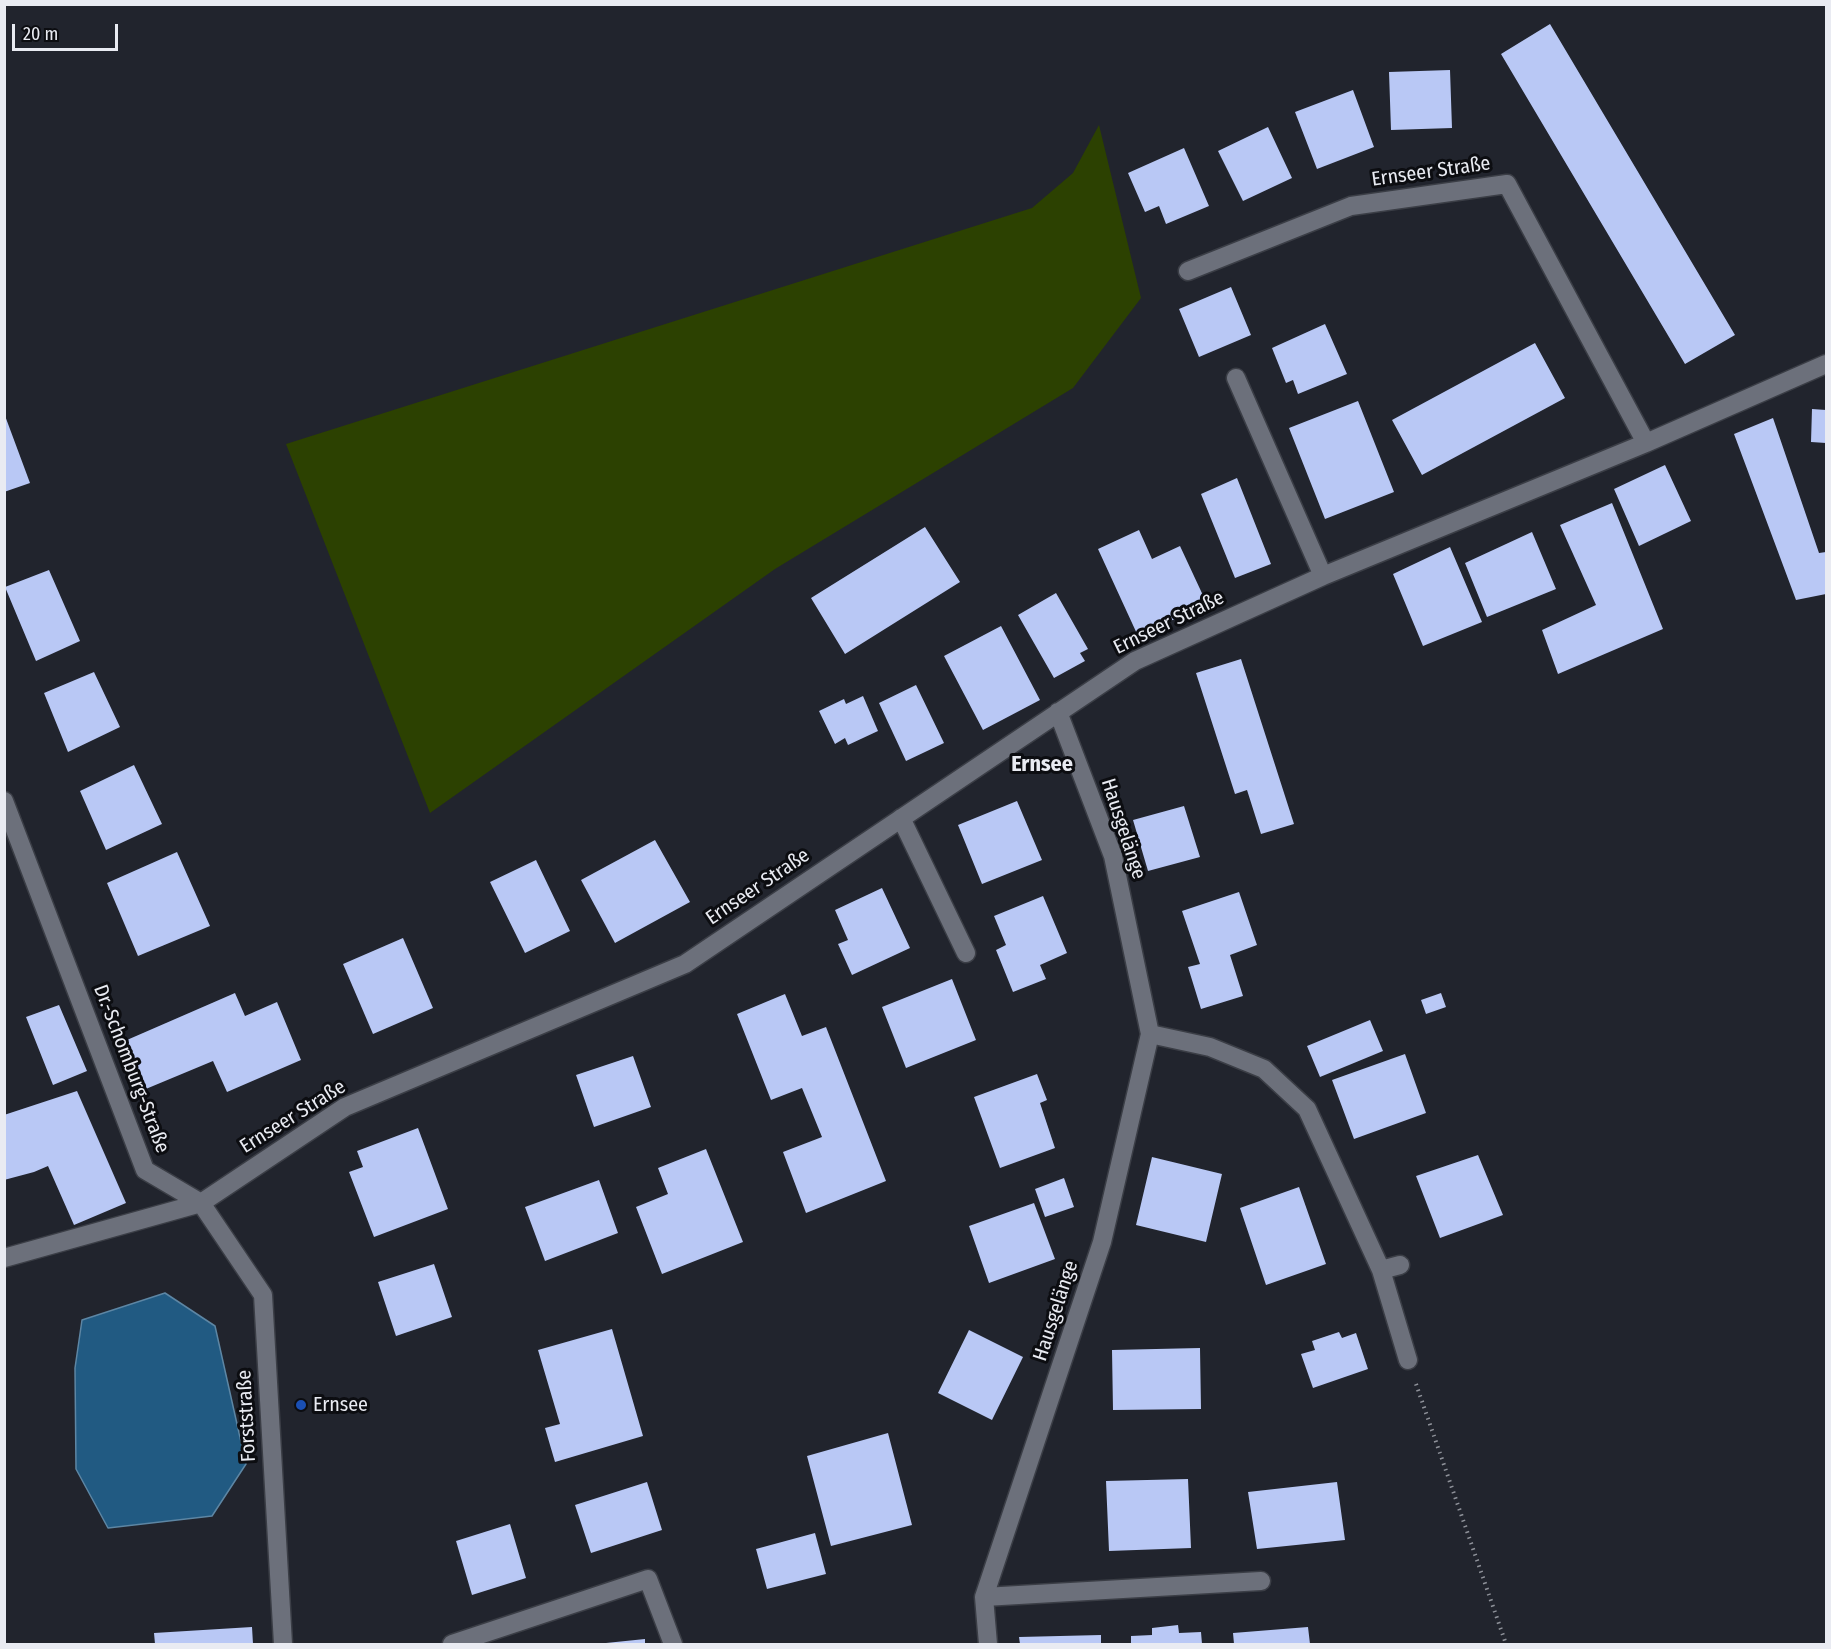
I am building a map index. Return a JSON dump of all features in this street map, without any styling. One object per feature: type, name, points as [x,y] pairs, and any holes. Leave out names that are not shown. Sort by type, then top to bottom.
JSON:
[{"type":"street","name":"Ernseer Straße","points":[[1188,271],[1351,206],[1507,184],[1646,443]]},
{"type":"street","name":"Ernseer Straße","points":[[201,1203],[345,1107],[685,964],[1135,661],[1323,576],[1646,443],[1827,364]]},
{"type":"street","points":[[1236,378],[1323,576]]},
{"type":"street","name":"Hausgelänge","points":[[988,1644],[984,1598],[1102,1242],[1150,1034],[1113,856],[1058,712]]},
{"type":"street","name":"Dr.-Schomburg-Straße","points":[[4,801],[145,1170],[201,1203]]},
{"type":"street","points":[[901,818],[966,953]]},
{"type":"street","points":[[1150,1034],[1210,1047],[1264,1069],[1307,1108],[1381,1270],[1408,1360]]},
{"type":"street","points":[[4,1258],[201,1203]]},
{"type":"street","name":"Forststraße","points":[[201,1203],[263,1294],[283,1644]]},
{"type":"street","points":[[1381,1270],[1400,1265]]},
{"type":"street","points":[[452,1644],[648,1579],[673,1644]]},
{"type":"street","points":[[984,1598],[1261,1581]]},
{"type":"path","points":[[1408,1360],[1506,1644]]},
{"type":"green space","points":[[1099,125],[1141,298],[1073,388],[775,569],[430,813],[286,444],[1032,208],[1073,173]]},
{"type":"water","points":[[165,1293],[215,1326],[246,1464],[212,1516],[108,1528],[76,1469],[75,1368],[82,1320]]},
{"type":"building","points":[[1550,24],[1735,335],[1685,364],[1501,54]]},
{"type":"building","points":[[1450,70],[1452,128],[1391,130],[1389,72]]},
{"type":"building","points":[[1353,90],[1374,147],[1317,169],[1295,112]]},
{"type":"building","points":[[1268,127],[1292,178],[1243,201],[1218,151]]},
{"type":"building","points":[[1184,148],[1209,206],[1166,224],[1159,206],[1145,212],[1128,173]]},
{"type":"building","points":[[1231,287],[1251,335],[1199,357],[1179,309]]},
{"type":"building","points":[[1325,324],[1347,374],[1298,394],[1293,380],[1286,383],[1272,348]]},
{"type":"building","points":[[1535,343],[1565,398],[1422,475],[1392,420]]},
{"type":"building","points":[[1358,401],[1394,492],[1325,519],[1289,428]]},
{"type":"building","points":[[1812,409],[1826,410],[1826,443],[1811,442]]},
{"type":"building","points":[[4,413],[30,483],[4,492]]},
{"type":"building","points":[[1773,418],[1819,553],[1826,552],[1826,594],[1796,600],[1734,434]]},
{"type":"building","points":[[1665,465],[1691,521],[1639,546],[1614,489]]},
{"type":"building","points":[[1237,478],[1271,564],[1235,578],[1201,494]]},
{"type":"building","points":[[1612,503],[1663,629],[1558,674],[1542,630],[1596,605],[1560,525]]},
{"type":"building","points":[[925,527],[960,582],[845,654],[811,598]]},
{"type":"building","points":[[1139,530],[1152,559],[1180,546],[1207,604],[1138,636],[1098,549]]},
{"type":"building","points":[[1532,532],[1556,589],[1487,617],[1465,563]]},
{"type":"building","points":[[1450,547],[1482,622],[1423,646],[1393,574]]},
{"type":"building","points":[[49,570],[80,641],[36,661],[5,587]]},
{"type":"building","points":[[1056,593],[1088,649],[1080,653],[1085,661],[1054,678],[1018,615]]},
{"type":"building","points":[[1001,626],[1040,700],[983,730],[944,656]]},
{"type":"building","points":[[1241,659],[1294,824],[1261,834],[1247,790],[1235,794],[1196,673]]},
{"type":"building","points":[[94,672],[120,727],[68,752],[44,693]]},
{"type":"building","points":[[916,685],[944,743],[906,761],[879,703]]},
{"type":"building","points":[[863,696],[878,731],[848,745],[845,738],[835,744],[819,711],[844,699],[846,704]]},
{"type":"building","points":[[134,765],[162,824],[106,850],[80,791]]},
{"type":"building","points":[[1017,801],[1042,860],[982,884],[958,825]]},
{"type":"building","points":[[1184,806],[1200,857],[1148,871],[1133,820]]},
{"type":"building","points":[[655,840],[690,902],[615,943],[581,880]]},
{"type":"building","points":[[177,852],[210,926],[138,956],[107,883]]},
{"type":"building","points":[[536,860],[570,931],[525,953],[490,882]]},
{"type":"building","points":[[882,888],[910,948],[852,975],[838,944],[848,940],[835,910]]},
{"type":"building","points":[[1239,892],[1257,945],[1230,955],[1243,996],[1201,1009],[1188,967],[1200,964],[1182,911]]},
{"type":"building","points":[[1043,896],[1067,953],[1040,965],[1046,979],[1013,992],[996,950],[1006,945],[994,916]]},
{"type":"building","points":[[403,938],[433,1008],[373,1034],[343,964]]},
{"type":"building","points":[[952,979],[976,1040],[906,1068],[882,1007]]},
{"type":"building","points":[[235,993],[245,1016],[277,1002],[301,1060],[227,1092],[213,1061],[141,1091],[120,1043]]},
{"type":"building","points":[[1441,993],[1446,1007],[1426,1014],[1421,1000]]},
{"type":"building","points":[[785,994],[802,1036],[826,1027],[886,1181],[806,1213],[783,1152],[822,1137],[802,1088],[771,1100],[737,1014]]},
{"type":"building","points":[[59,1005],[87,1071],[53,1085],[26,1017]]},
{"type":"building","points":[[1370,1020],[1383,1051],[1320,1077],[1307,1046]]},
{"type":"building","points":[[1405,1054],[1426,1113],[1354,1139],[1332,1080]]},
{"type":"building","points":[[633,1056],[651,1107],[594,1127],[576,1075]]},
{"type":"building","points":[[1037,1074],[1047,1100],[1040,1103],[1055,1148],[1000,1168],[974,1097]]},
{"type":"building","points":[[77,1091],[126,1203],[74,1225],[48,1166],[4,1180],[4,1115]]},
{"type":"building","points":[[418,1128],[448,1209],[374,1237],[349,1172],[363,1167],[357,1151]]},
{"type":"building","points":[[706,1149],[743,1242],[662,1274],[636,1207],[668,1194],[658,1168]]},
{"type":"building","points":[[1478,1155],[1503,1215],[1440,1238],[1416,1176]]},
{"type":"building","points":[[1152,1157],[1222,1174],[1206,1242],[1136,1225]]},
{"type":"building","points":[[1064,1178],[1074,1207],[1045,1217],[1035,1189]]},
{"type":"building","points":[[599,1180],[618,1233],[545,1261],[525,1207]]},
{"type":"building","points":[[1299,1187],[1326,1264],[1266,1285],[1240,1208]]},
{"type":"building","points":[[1034,1203],[1055,1259],[989,1283],[969,1226]]},
{"type":"building","points":[[434,1264],[452,1317],[396,1336],[378,1282]]},
{"type":"building","points":[[612,1329],[643,1436],[555,1462],[545,1428],[560,1424],[538,1350]]},
{"type":"building","points":[[969,1330],[1023,1357],[992,1420],[938,1393]]},
{"type":"building","points":[[1339,1332],[1342,1338],[1356,1333],[1368,1369],[1313,1388],[1301,1354],[1315,1350],[1312,1341]]},
{"type":"building","points":[[1200,1348],[1201,1409],[1113,1410],[1112,1350]]},
{"type":"building","points":[[888,1433],[912,1525],[831,1546],[807,1456]]},
{"type":"building","points":[[1188,1479],[1191,1548],[1109,1551],[1106,1481]]},
{"type":"building","points":[[647,1482],[662,1530],[591,1553],[575,1505]]},
{"type":"building","points":[[1337,1482],[1345,1540],[1257,1549],[1248,1492]]},
{"type":"building","points":[[510,1524],[526,1578],[472,1595],[456,1541]]},
{"type":"building","points":[[815,1533],[826,1574],[767,1589],[756,1549]]},
{"type":"building","points":[[1178,1625],[1179,1633],[1201,1632],[1202,1644],[1131,1644],[1131,1636],[1152,1635],[1152,1628]]},
{"type":"building","points":[[252,1627],[253,1644],[155,1644],[154,1633]]},
{"type":"building","points":[[1308,1627],[1310,1644],[1234,1644],[1233,1633]]},
{"type":"building","points":[[1101,1635],[1101,1644],[1020,1644],[1019,1637]]},
{"type":"building","points":[[645,1639],[645,1644],[606,1644],[606,1643]]},
{"type":"place","name":"Ernsee","points":[[301,1405]]},
{"type":"district","name":"Ernsee","points":[[1042,765]]}]
